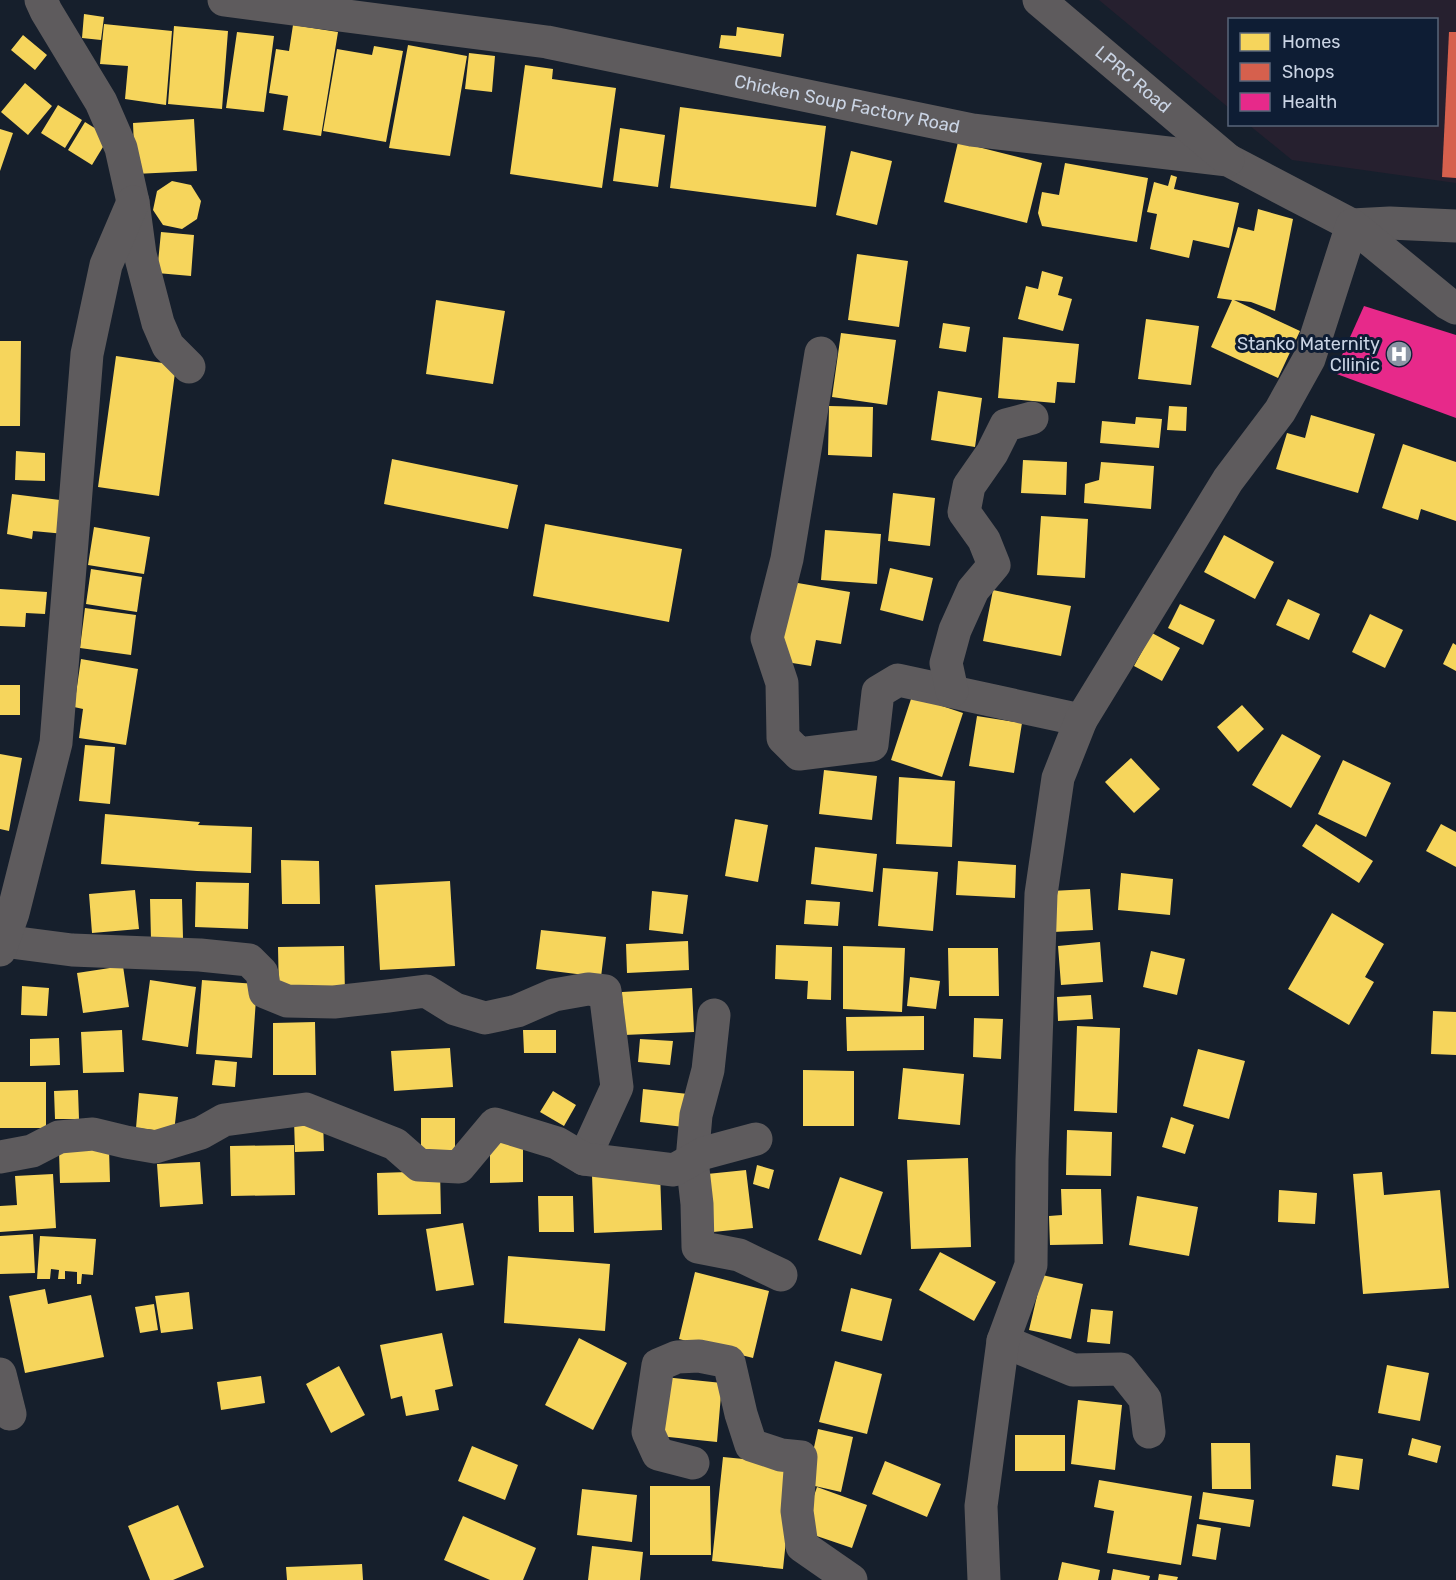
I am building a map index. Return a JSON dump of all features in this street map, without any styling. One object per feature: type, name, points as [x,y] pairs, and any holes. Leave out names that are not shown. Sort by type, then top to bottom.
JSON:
[{"type":"street","points":[[41,0],[102,102],[121,148],[133,202],[140,254],[158,323],[168,346],[189,367]]},
{"type":"street","name":"Chicken Soup Factory Road","points":[[224,0],[548,42],[972,130],[1228,160],[1352,225],[1456,308]]},
{"type":"street","name":"LPRC Road","points":[[1039,0],[1228,160]]},
{"type":"street","points":[[133,202],[106,265],[87,354],[56,743],[13,913],[2,945],[200,955],[249,960],[262,973],[265,992],[286,1001],[334,1002],[426,991],[455,1009],[485,1018],[517,1011],[554,995],[588,989],[605,991],[617,1087],[584,1159]]},
{"type":"street","points":[[984,1580],[981,1506],[1003,1341],[1031,1264],[1032,1160],[1041,894],[1059,778],[1081,720],[1228,480],[1280,411],[1309,359],[1352,225],[1390,223],[1456,226]]},
{"type":"street","points":[[821,353],[787,559],[767,638],[782,683],[783,738],[799,754],[872,745],[878,692],[898,680],[1081,720]]},
{"type":"street","points":[[952,691],[946,663],[955,630],[973,590],[994,565],[984,540],[964,512],[969,486],[992,453],[1006,425],[1032,418]]},
{"type":"street","points":[[714,1015],[708,1070],[696,1115],[692,1160],[697,1204],[698,1247],[739,1255],[782,1275]]},
{"type":"street","points":[[0,1157],[32,1151],[59,1137],[93,1134],[155,1147],[201,1133],[225,1120],[306,1108],[395,1144],[419,1165],[459,1167],[495,1124],[557,1143],[584,1159],[674,1170],[704,1153],[756,1139]]},
{"type":"street","points":[[1003,1341],[1073,1370],[1121,1369],[1145,1400],[1149,1432]]},
{"type":"street","points":[[693,1463],[658,1454],[648,1432],[658,1365],[677,1357],[699,1356],[729,1362],[751,1445],[781,1455],[801,1457],[796,1510],[802,1546],[851,1580]]},
{"type":"street","points":[[0,1374],[10,1414]]},
{"type":"shaded area","points":[[1099,0],[1456,0],[1456,183],[1292,160],[1250,126],[1438,126],[1438,18],[1228,18],[1228,107]]},
{"type":"building: Homes","points":[[84,14],[104,17],[101,40],[82,38]]},
{"type":"building: Homes","points":[[104,24],[172,31],[166,105],[125,99],[128,66],[100,64]]},
{"type":"building: Homes","points":[[293,25],[338,32],[321,136],[283,130],[288,96],[269,93],[276,49],[289,51]]},
{"type":"building: Homes","points":[[174,26],[228,31],[222,109],[168,104]]},
{"type":"building: Homes","points":[[737,27],[784,34],[781,57],[719,48],[721,35],[736,36]]},
{"type":"building: Homes","points":[[237,32],[274,36],[264,112],[226,108]]},
{"type":"building: Homes","points":[[23,35],[47,55],[35,70],[11,50]]},
{"type":"building: Homes","points":[[408,45],[467,56],[450,156],[389,148]]},
{"type":"building: Homes","points":[[374,46],[403,51],[386,142],[323,131],[337,49],[372,55]]},
{"type":"building: Homes","points":[[469,53],[495,56],[492,92],[465,89]]},
{"type":"building: Homes","points":[[525,65],[553,69],[552,79],[616,88],[602,188],[510,174]]},
{"type":"building: Homes","points":[[25,83],[52,106],[28,135],[1,112]]},
{"type":"building: Homes","points":[[58,105],[82,120],[65,148],[41,133]]},
{"type":"building: Homes","points":[[680,107],[826,126],[816,207],[670,188]]},
{"type":"building: Homes","points":[[194,119],[197,171],[135,174],[133,123]]},
{"type":"building: Homes","points":[[85,122],[109,137],[92,165],[68,150]]},
{"type":"building: Homes","points":[[620,128],[665,135],[658,187],[613,181]]},
{"type":"building: Homes","points":[[0,129],[13,133],[0,171]]},
{"type":"building: Homes","points":[[958,142],[1042,163],[1027,223],[944,202]]},
{"type":"building: Homes","points":[[851,151],[892,161],[877,225],[836,215]]},
{"type":"building: Homes","points":[[1065,163],[1148,178],[1137,242],[1042,226],[1038,213],[1042,192],[1059,195]]},
{"type":"building: Homes","points":[[1171,175],[1177,177],[1174,189],[1239,203],[1229,248],[1193,240],[1189,258],[1150,249],[1157,214],[1147,212],[1154,182],[1168,186]]},
{"type":"building: Homes","points":[[172,181],[191,185],[201,201],[197,219],[182,229],[163,225],[153,210],[157,191]]},
{"type":"building: Homes","points":[[1258,209],[1293,219],[1275,311],[1251,302],[1234,300],[1300,331],[1278,378],[1211,347],[1232,300],[1217,298],[1238,227],[1254,231]]},
{"type":"building: Homes","points":[[161,232],[194,235],[191,276],[157,273]]},
{"type":"building: Homes","points":[[857,254],[908,261],[899,327],[848,320]]},
{"type":"building: Homes","points":[[1042,271],[1063,277],[1058,295],[1072,299],[1063,331],[1018,319],[1026,286],[1038,289]]},
{"type":"building: Homes","points":[[436,300],[505,311],[493,384],[426,374]]},
{"type":"building: Homes","points":[[1146,319],[1199,326],[1191,385],[1138,379]]},
{"type":"building: Homes","points":[[943,323],[970,327],[966,352],[939,348]]},
{"type":"building: Homes","points":[[841,333],[896,340],[887,405],[832,397]]},
{"type":"building: Homes","points":[[1003,337],[1079,344],[1075,383],[1057,382],[1055,403],[998,398]]},
{"type":"building: Homes","points":[[0,341],[21,341],[20,426],[0,426]]},
{"type":"building: Homes","points":[[116,356],[176,365],[159,496],[98,487]]},
{"type":"building: Homes","points":[[938,391],[982,398],[975,447],[931,440]]},
{"type":"building: Homes","points":[[829,406],[873,407],[872,457],[828,455]]},
{"type":"building: Homes","points":[[1169,406],[1187,407],[1186,431],[1167,430]]},
{"type":"building: Homes","points":[[1311,415],[1375,434],[1358,493],[1276,469],[1287,433],[1305,438]]},
{"type":"building: Homes","points":[[1136,417],[1162,419],[1159,448],[1100,443],[1102,421],[1135,424]]},
{"type":"building: Homes","points":[[1403,444],[1456,462],[1456,521],[1421,509],[1418,520],[1382,508]]},
{"type":"building: Homes","points":[[16,451],[45,453],[45,481],[15,480]]},
{"type":"building: Homes","points":[[392,459],[518,485],[508,529],[384,504]]},
{"type":"building: Homes","points":[[1023,460],[1067,462],[1066,495],[1021,493]]},
{"type":"building: Homes","points":[[1101,462],[1154,466],[1151,509],[1084,503],[1085,484],[1099,480]]},
{"type":"building: Homes","points":[[893,493],[935,498],[930,546],[888,541]]},
{"type":"building: Homes","points":[[12,494],[68,501],[65,534],[33,531],[32,539],[7,534]]},
{"type":"building: Homes","points":[[1041,516],[1088,519],[1085,578],[1037,575]]},
{"type":"building: Homes","points":[[545,524],[682,549],[669,622],[533,596]]},
{"type":"building: Homes","points":[[94,527],[150,537],[144,574],[88,565]]},
{"type":"building: Homes","points":[[825,530],[881,534],[877,584],[821,580]]},
{"type":"building: Homes","points":[[1224,535],[1274,562],[1255,599],[1204,572]]},
{"type":"building: Homes","points":[[890,568],[933,578],[923,621],[880,610]]},
{"type":"building: Homes","points":[[91,569],[142,577],[137,612],[86,604]]},
{"type":"building: Homes","points":[[792,582],[850,592],[841,644],[816,640],[811,666],[780,661]]},
{"type":"building: Homes","points":[[0,589],[47,592],[45,614],[26,613],[25,627],[0,626]]},
{"type":"building: Homes","points":[[993,590],[1071,606],[1061,656],[983,641]]},
{"type":"building: Homes","points":[[1288,599],[1320,614],[1309,640],[1276,625]]},
{"type":"building: Homes","points":[[1180,604],[1215,620],[1203,645],[1168,628]]},
{"type":"building: Homes","points":[[85,608],[136,615],[131,655],[80,648]]},
{"type":"building: Homes","points":[[1370,614],[1403,630],[1385,668],[1352,652]]},
{"type":"building: Homes","points":[[1152,633],[1180,648],[1162,681],[1134,666]]},
{"type":"building: Homes","points":[[1453,643],[1456,645],[1456,671],[1443,664]]},
{"type":"building: Homes","points":[[81,659],[138,669],[126,745],[79,738],[83,709],[74,707]]},
{"type":"building: Homes","points":[[0,685],[20,685],[20,715],[0,715]]},
{"type":"building: Homes","points":[[912,696],[963,713],[942,777],[891,760]]},
{"type":"building: Homes","points":[[1242,705],[1264,729],[1238,752],[1217,727]]},
{"type":"building: Homes","points":[[977,716],[1022,723],[1014,773],[969,766]]},
{"type":"building: Homes","points":[[1282,734],[1321,756],[1291,808],[1252,785]]},
{"type":"building: Homes","points":[[85,745],[115,747],[110,804],[79,801]]},
{"type":"building: Homes","points":[[0,754],[22,758],[9,831],[0,829]]},
{"type":"building: Homes","points":[[1131,758],[1160,789],[1134,813],[1105,782]]},
{"type":"building: Homes","points":[[1343,760],[1391,783],[1366,837],[1318,814]]},
{"type":"building: Homes","points":[[824,770],[877,776],[872,820],[819,814]]},
{"type":"building: Homes","points":[[899,777],[955,781],[952,847],[896,844]]},
{"type":"building: Homes","points":[[105,814],[200,822],[198,825],[252,827],[251,873],[101,864]]},
{"type":"building: Homes","points":[[735,819],[768,825],[758,882],[725,876]]},
{"type":"building: Homes","points":[[1316,824],[1373,861],[1359,883],[1302,846]]},
{"type":"building: Homes","points":[[1441,824],[1456,832],[1456,867],[1426,851]]},
{"type":"building: Homes","points":[[815,847],[877,854],[873,892],[811,884]]},
{"type":"building: Homes","points":[[281,860],[319,861],[320,904],[282,904]]},
{"type":"building: Homes","points":[[958,861],[1016,865],[1015,898],[956,895]]},
{"type":"building: Homes","points":[[883,868],[938,872],[933,931],[878,926]]},
{"type":"building: Homes","points":[[1121,873],[1173,879],[1170,915],[1118,910]]},
{"type":"building: Homes","points":[[450,881],[455,966],[380,970],[375,885]]},
{"type":"building: Homes","points":[[196,882],[249,883],[248,929],[195,927]]},
{"type":"building: Homes","points":[[1090,889],[1093,930],[1053,932],[1051,891]]},
{"type":"building: Homes","points":[[135,890],[139,929],[92,933],[89,894]]},
{"type":"building: Homes","points":[[652,891],[688,895],[683,934],[649,930]]},
{"type":"building: Homes","points":[[150,899],[182,899],[183,938],[151,939]]},
{"type":"building: Homes","points":[[806,900],[840,902],[838,926],[804,924]]},
{"type":"building: Homes","points":[[1332,913],[1384,944],[1365,977],[1374,982],[1349,1025],[1288,989]]},
{"type":"building: Homes","points":[[541,930],[606,937],[601,977],[536,969]]},
{"type":"building: Homes","points":[[688,941],[689,970],[627,973],[626,944]]},
{"type":"building: Homes","points":[[1100,942],[1103,982],[1061,985],[1058,946]]},
{"type":"building: Homes","points":[[776,945],[832,947],[831,1000],[807,999],[808,981],[775,979]]},
{"type":"building: Homes","points":[[344,946],[345,994],[279,994],[278,947]]},
{"type":"building: Homes","points":[[843,946],[905,948],[902,1012],[843,1009]]},
{"type":"building: Homes","points":[[948,948],[998,948],[999,996],[949,996]]},
{"type":"building: Homes","points":[[1151,951],[1185,959],[1177,995],[1143,987]]},
{"type":"building: Homes","points":[[123,966],[129,1007],[83,1013],[77,973]]},
{"type":"building: Homes","points":[[910,977],[940,981],[936,1009],[907,1006]]},
{"type":"building: Homes","points":[[150,980],[196,987],[188,1047],[142,1040]]},
{"type":"building: Homes","points":[[202,980],[257,984],[252,1058],[196,1054]]},
{"type":"building: Homes","points":[[22,986],[49,988],[47,1016],[21,1015]]},
{"type":"building: Homes","points":[[692,988],[694,1032],[624,1035],[622,992]]},
{"type":"building: Homes","points":[[1091,995],[1093,1019],[1058,1021],[1057,997]]},
{"type":"building: Homes","points":[[1433,1011],[1456,1012],[1456,1055],[1431,1054]]},
{"type":"building: Homes","points":[[924,1016],[924,1050],[847,1051],[846,1017]]},
{"type":"building: Homes","points":[[974,1018],[1003,1019],[1001,1059],[973,1057]]},
{"type":"building: Homes","points":[[315,1022],[316,1075],[273,1075],[273,1023]]},
{"type":"building: Homes","points":[[1077,1026],[1120,1028],[1117,1113],[1074,1111]]},
{"type":"building: Homes","points":[[122,1030],[124,1072],[83,1073],[81,1032]]},
{"type":"building: Homes","points":[[523,1030],[556,1030],[556,1053],[524,1053]]},
{"type":"building: Homes","points":[[59,1038],[60,1065],[30,1066],[30,1039]]},
{"type":"building: Homes","points":[[640,1039],[673,1041],[670,1065],[638,1062]]},
{"type":"building: Homes","points":[[450,1048],[453,1087],[394,1091],[391,1051]]},
{"type":"building: Homes","points":[[1198,1049],[1245,1061],[1229,1119],[1183,1106]]},
{"type":"building: Homes","points":[[215,1060],[237,1062],[235,1087],[212,1085]]},
{"type":"building: Homes","points":[[903,1068],[964,1074],[960,1125],[898,1119]]},
{"type":"building: Homes","points":[[803,1070],[854,1071],[854,1126],[803,1126]]},
{"type":"building: Homes","points":[[0,1082],[46,1082],[46,1128],[0,1128]]},
{"type":"building: Homes","points":[[643,1089],[688,1094],[684,1127],[640,1122]]},
{"type":"building: Homes","points":[[78,1090],[79,1119],[55,1119],[54,1091]]},
{"type":"building: Homes","points":[[553,1091],[576,1105],[564,1126],[540,1112]]},
{"type":"building: Homes","points":[[139,1093],[178,1097],[174,1132],[136,1128]]},
{"type":"building: Homes","points":[[1171,1117],[1194,1125],[1185,1154],[1162,1147]]},
{"type":"building: Homes","points":[[421,1118],[455,1118],[455,1160],[421,1160]]},
{"type":"building: Homes","points":[[294,1120],[323,1120],[324,1151],[295,1152]]},
{"type":"building: Homes","points":[[1067,1130],[1112,1132],[1111,1176],[1066,1175]]},
{"type":"building: Homes","points":[[490,1143],[523,1143],[523,1182],[490,1183]]},
{"type":"building: Homes","points":[[294,1145],[295,1195],[231,1196],[230,1146]]},
{"type":"building: Homes","points":[[109,1149],[110,1182],[60,1183],[59,1150]]},
{"type":"building: Homes","points":[[968,1158],[971,1247],[911,1249],[907,1160]]},
{"type":"building: Homes","points":[[200,1162],[203,1204],[160,1207],[157,1164]]},
{"type":"building: Homes","points":[[757,1165],[774,1170],[769,1189],[753,1184]]},
{"type":"building: Homes","points":[[746,1170],[753,1228],[713,1232],[707,1174]]},
{"type":"building: Homes","points":[[440,1171],[441,1214],[378,1215],[377,1173]]},
{"type":"building: Homes","points":[[660,1172],[662,1230],[594,1233],[592,1175]]},
{"type":"building: Homes","points":[[1382,1172],[1384,1195],[1440,1190],[1449,1288],[1363,1294],[1353,1174]]},
{"type":"building: Homes","points":[[53,1174],[56,1228],[0,1232],[0,1206],[17,1205],[15,1176]]},
{"type":"building: Homes","points":[[840,1177],[883,1192],[861,1255],[818,1240]]},
{"type":"building: Homes","points":[[1061,1189],[1101,1189],[1103,1244],[1050,1245],[1049,1216],[1062,1215]]},
{"type":"building: Homes","points":[[1279,1190],[1317,1193],[1315,1224],[1278,1222]]},
{"type":"building: Homes","points":[[538,1196],[573,1196],[574,1232],[539,1232]]},
{"type":"building: Homes","points":[[1137,1196],[1198,1207],[1189,1256],[1129,1245]]},
{"type":"building: Homes","points":[[463,1223],[474,1285],[436,1291],[426,1229]]},
{"type":"building: Homes","points":[[33,1234],[35,1273],[0,1274],[0,1236]]},
{"type":"building: Homes","points":[[40,1236],[96,1239],[93,1275],[82,1274],[81,1284],[77,1284],[77,1272],[65,1271],[65,1279],[58,1279],[59,1270],[51,1269],[50,1279],[37,1279]]},
{"type":"building: Homes","points":[[940,1252],[996,1282],[974,1321],[919,1290]]},
{"type":"building: Homes","points":[[508,1256],[610,1264],[605,1331],[504,1323]]},
{"type":"building: Homes","points":[[695,1272],[769,1291],[753,1358],[679,1339]]},
{"type":"building: Homes","points":[[1042,1275],[1083,1284],[1071,1339],[1029,1330]]},
{"type":"building: Homes","points":[[851,1288],[892,1299],[882,1341],[841,1331]]},
{"type":"building: Homes","points":[[45,1289],[48,1304],[91,1295],[104,1357],[25,1373],[9,1296]]},
{"type":"building: Homes","points":[[189,1292],[193,1329],[161,1333],[155,1296]]},
{"type":"building: Homes","points":[[154,1304],[158,1330],[140,1333],[135,1307]]},
{"type":"building: Homes","points":[[1091,1309],[1113,1311],[1110,1344],[1087,1342]]},
{"type":"building: Homes","points":[[442,1333],[453,1386],[435,1390],[439,1410],[406,1416],[402,1396],[391,1399],[380,1345]]},
{"type":"building: Homes","points":[[579,1338],[627,1363],[593,1430],[545,1405]]},
{"type":"building: Homes","points":[[835,1361],[882,1374],[867,1434],[819,1422]]},
{"type":"building: Homes","points":[[1387,1365],[1429,1373],[1420,1421],[1378,1413]]},
{"type":"building: Homes","points":[[339,1366],[365,1415],[331,1433],[306,1384]]},
{"type":"building: Homes","points":[[261,1376],[265,1403],[221,1410],[217,1382]]},
{"type":"building: Homes","points":[[664,1377],[722,1383],[717,1442],[659,1436]]},
{"type":"building: Homes","points":[[1078,1400],[1122,1405],[1115,1470],[1071,1464]]},
{"type":"building: Homes","points":[[818,1429],[853,1437],[841,1492],[806,1484]]},
{"type":"building: Homes","points":[[1015,1435],[1065,1435],[1065,1471],[1015,1471]]},
{"type":"building: Homes","points":[[1412,1438],[1441,1446],[1437,1463],[1408,1455]]},
{"type":"building: Homes","points":[[1211,1443],[1250,1443],[1251,1489],[1212,1489]]},
{"type":"building: Homes","points":[[472,1446],[518,1465],[505,1500],[458,1481]]},
{"type":"building: Homes","points":[[1336,1455],[1363,1459],[1359,1490],[1332,1486]]},
{"type":"building: Homes","points":[[723,1457],[794,1464],[783,1569],[712,1561]]},
{"type":"building: Homes","points":[[885,1461],[941,1484],[927,1517],[872,1494]]},
{"type":"building: Homes","points":[[1099,1480],[1192,1496],[1181,1565],[1107,1553],[1114,1511],[1094,1507]]},
{"type":"building: Homes","points":[[650,1486],[710,1486],[711,1555],[650,1555]]},
{"type":"building: Homes","points":[[817,1487],[867,1505],[852,1548],[802,1531]]},
{"type":"building: Homes","points":[[582,1489],[637,1495],[632,1542],[577,1535]]},
{"type":"building: Homes","points":[[1203,1492],[1254,1500],[1250,1527],[1199,1519]]},
{"type":"building: Homes","points":[[178,1505],[204,1567],[173,1580],[150,1580],[128,1526]]},
{"type":"building: Homes","points":[[463,1516],[536,1548],[523,1580],[490,1580],[444,1560]]},
{"type":"building: Homes","points":[[1197,1524],[1221,1528],[1216,1560],[1192,1556]]},
{"type":"building: Homes","points":[[592,1546],[643,1552],[640,1580],[588,1580]]},
{"type":"building: Homes","points":[[1062,1562],[1100,1570],[1098,1580],[1058,1580]]},
{"type":"building: Homes","points":[[362,1564],[363,1580],[287,1580],[286,1567]]},
{"type":"building: Homes","points":[[1113,1569],[1150,1576],[1149,1580],[1111,1580]]},
{"type":"building: Homes","points":[[1159,1574],[1178,1577],[1177,1580],[1158,1580]]},
{"type":"building: Shops","points":[[1449,32],[1456,32],[1456,178],[1442,177]]},
{"type":"building: Health","name":"Stanko Maternity Cllinic","points":[[1364,306],[1456,335],[1456,418],[1334,373]]},
{"type":"place","name":"Stanko Maternity Cllinic","points":[[1399,354]]}]
